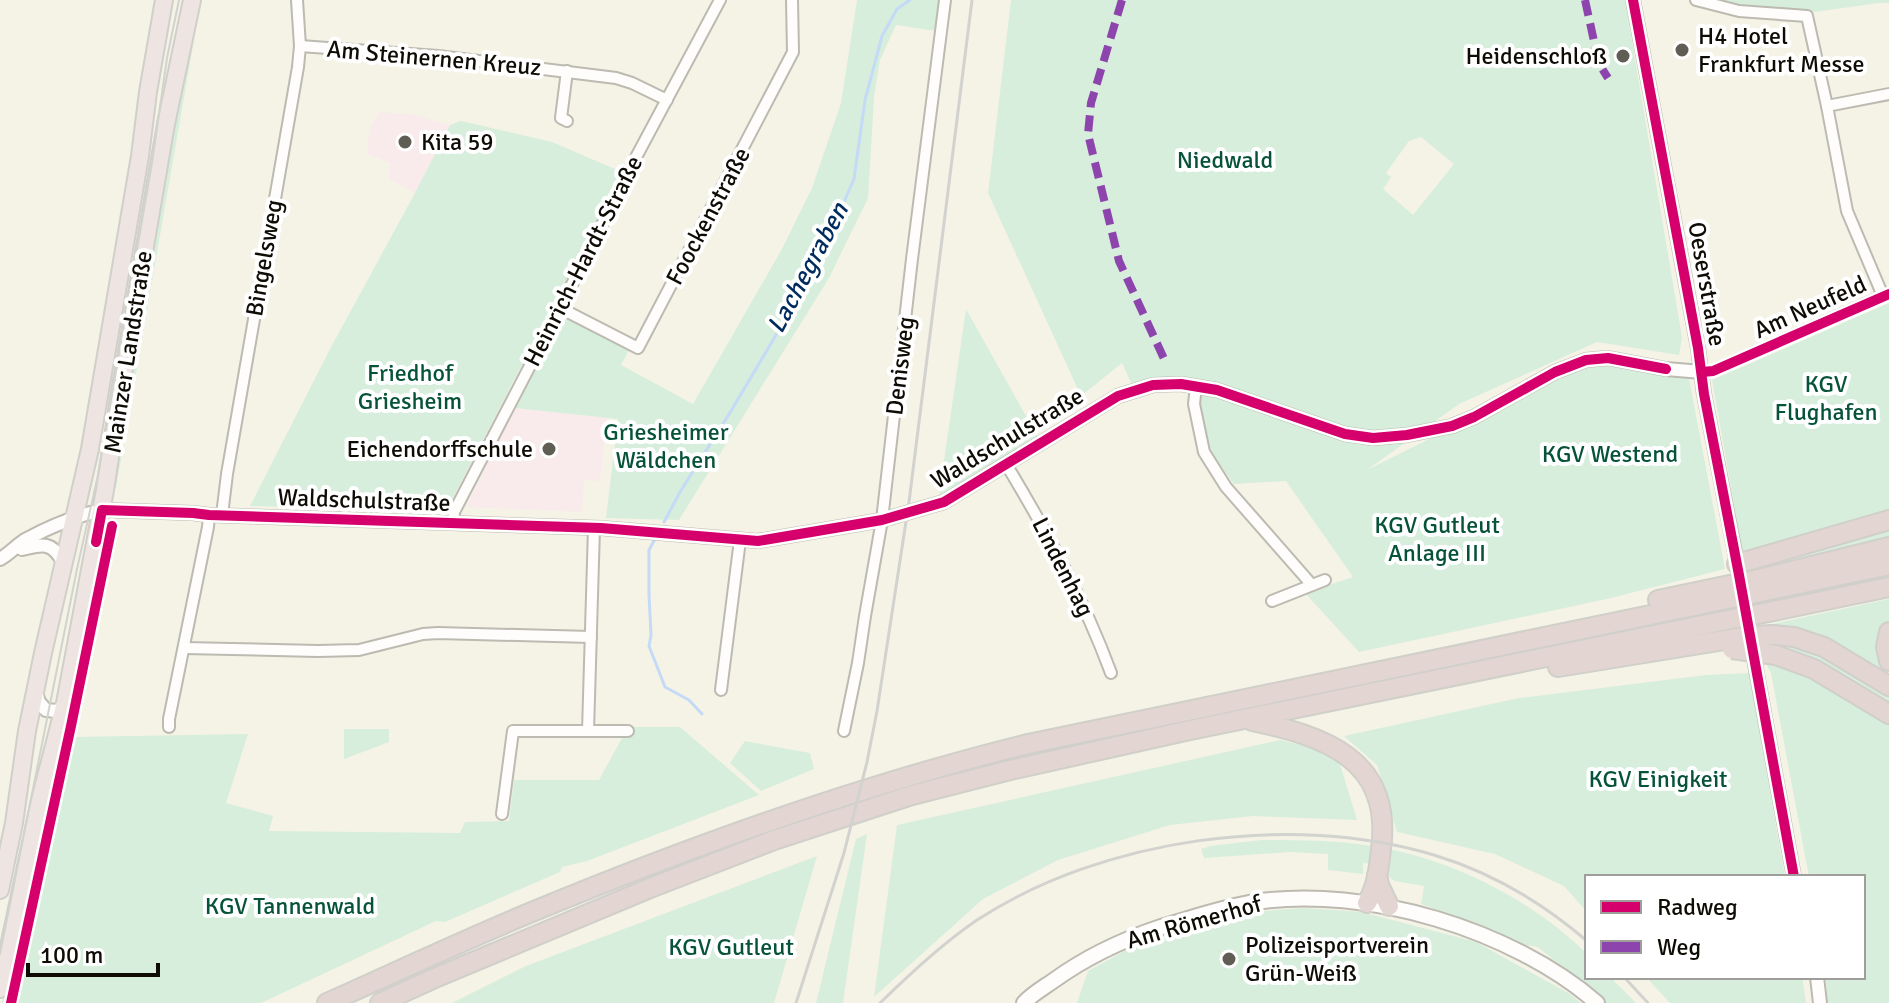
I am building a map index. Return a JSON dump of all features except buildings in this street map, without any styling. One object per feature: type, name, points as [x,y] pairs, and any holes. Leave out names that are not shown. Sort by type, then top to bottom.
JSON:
[{"type":"highway","points":[[1738,570],[1889,520]]},
{"type":"highway","points":[[1764,584],[1889,547]]},
{"type":"highway","points":[[327,1003],[524,915],[636,870],[764,822],[881,784],[1028,744],[1455,654],[1497,634],[1764,584],[1889,565]]},
{"type":"highway","points":[[1404,687],[1668,649],[1730,636],[1769,612],[1889,587]]},
{"type":"highway","points":[[1889,632],[1886,647],[1889,661]]},
{"type":"highway","points":[[380,1003],[601,908],[826,822],[912,795],[1006,771],[1246,719],[1404,687],[1730,636],[1773,635],[1803,639],[1824,647],[1889,686]]},
{"type":"highway","points":[[1730,636],[1814,669],[1889,714]]},
{"type":"highway","points":[[1246,719],[1315,738],[1345,753],[1360,768],[1375,792],[1383,829],[1377,875],[1367,903]]},
{"type":"highway","points":[[1377,875],[1389,906]]},
{"type":"main road","name":"Mainzer Landstraße","points":[[0,890],[14,823],[27,731],[90,449],[164,0]]},
{"type":"main road","name":"Mainzer Landstraße","points":[[0,989],[40,800],[65,703],[102,510],[166,124],[192,0]]},
{"type":"main road","name":"Am Römerhof","points":[[1024,1003],[1079,962],[1128,938],[1254,902],[1299,898],[1389,906],[1447,923],[1489,938],[1558,973],[1597,1003]]},
{"type":"street","name":"Bingelsweg","points":[[169,727],[208,527],[215,515],[227,474],[300,46],[297,0]]},
{"type":"street","name":"Heinrich-Hardt-Straße","points":[[453,524],[454,512],[720,0]]},
{"type":"street","name":"Foockenstraße","points":[[560,308],[638,348],[793,52],[792,0]]},
{"type":"street","name":"Denisweg","points":[[844,731],[882,520],[945,0]]},
{"type":"street","name":"Oeserstraße","points":[[1633,0],[1738,570]]},
{"type":"street","points":[[1696,0],[1739,11],[1807,16],[1847,211],[1886,295]]},
{"type":"street","name":"Am Steinernen Kreuz","points":[[300,46],[438,56],[616,78],[667,100]]},
{"type":"street","name":"Am Steinernen Kreuz","points":[[567,71],[561,118],[567,121]]},
{"type":"street","points":[[1827,106],[1889,94]]},
{"type":"street","name":"Am Neufeld","points":[[1702,372],[1713,371],[1886,295]]},
{"type":"street","name":"Waldschulstraße","points":[[6,555],[23,541],[102,510],[594,528],[758,541],[882,520],[944,502],[1118,396],[1153,385],[1168,383],[1217,390],[1345,434],[1373,438],[1452,426],[1555,372],[1586,360],[1608,358],[1702,372]]},
{"type":"street","points":[[1196,386],[1194,404],[1204,452],[1226,487],[1312,585]]},
{"type":"street","name":"Lindenhag","points":[[1006,464],[1049,537],[1088,615],[1111,673]]},
{"type":"street","points":[[76,518],[90,525],[96,542]]},
{"type":"street","points":[[588,731],[594,528]]},
{"type":"street","points":[[721,690],[740,540]]},
{"type":"street","name":"Waldschulstraße","points":[[6,555],[36,545],[48,546],[58,553],[63,562]]},
{"type":"street","points":[[1272,601],[1325,580]]},
{"type":"street","points":[[184,648],[359,650],[438,633],[591,637]]},
{"type":"street","points":[[1754,658],[1794,875]]},
{"type":"street","points":[[36,689],[37,698],[46,710],[58,711],[65,703]]},
{"type":"street","points":[[502,814],[513,731],[628,731]]},
{"type":"street","points":[[1817,979],[1820,1003]]},
{"type":"shaded area","name":"Kita 59","points":[[379,112],[412,114],[450,125],[415,193],[389,179],[390,163],[367,154],[369,131]]},
{"type":"shaded area","name":"Eichendorffschule","points":[[515,408],[607,418],[600,481],[584,480],[582,512],[466,507]]},
{"type":"green space","points":[[198,0],[201,0],[116,488],[111,487],[170,136]]},
{"type":"green space","name":"Griesheimer Wäldchen","points":[[857,0],[948,0],[942,32],[896,25],[880,60],[874,97],[868,198],[829,278],[679,520],[606,518],[618,419],[515,408],[563,317],[630,348],[621,365],[693,404],[782,249],[812,188],[841,103]]},
{"type":"green space","name":"Niedwald","points":[[1011,0],[1625,0],[1682,337],[1679,355],[1597,342],[1459,404],[1367,470],[1593,357],[1688,373],[1725,569],[1611,598],[1359,652],[1305,593],[1353,577],[1286,481],[1234,484],[1211,452],[1196,386],[1135,392],[1122,363],[1081,396],[988,193]],"holes":[[[1421,137],[1454,164],[1413,215],[1383,189],[1391,177],[1386,173],[1409,141]]]},
{"type":"green space","points":[[1709,0],[1889,0],[1889,3],[1807,13],[1738,9]]},
{"type":"green space","name":"Friedhof Griesheim","points":[[461,121],[552,142],[622,172],[446,511],[250,506],[450,125]]},
{"type":"green space","name":"KGV Flughafen","points":[[1889,303],[1889,517],[1743,556],[1712,380]]},
{"type":"green space","points":[[966,309],[1040,441],[938,502]]},
{"type":"green space","points":[[1889,525],[1889,540],[1751,572],[1749,564]]},
{"type":"green space","points":[[1889,574],[1889,578],[1755,606],[1754,602]]},
{"type":"green space","points":[[1889,599],[1889,620],[1885,627],[1889,681],[1760,631],[1758,627]]},
{"type":"green space","points":[[1737,606],[1737,609],[1364,688],[1363,685],[1358,686],[1358,689],[1318,698],[1319,692]]},
{"type":"green space","points":[[1762,641],[1798,643],[1889,692],[1889,707],[1763,646]]},
{"type":"green space","points":[[1766,663],[1804,671],[1889,723],[1889,1003],[1827,1003],[1826,979],[1865,979],[1865,875],[1809,875],[1771,673]]},
{"type":"green space","name":"KGV Einigkeit","points":[[1749,673],[1785,875],[1585,875],[1585,910],[1564,886],[1495,854],[1397,832],[1377,765],[1344,736],[1519,698],[1706,675]]},
{"type":"green space","name":"KGV Tannenwald","points":[[628,727],[680,727],[759,795],[587,861],[562,867],[560,872],[445,922],[436,921],[261,1003],[15,1003],[73,737],[248,734],[226,803],[273,816],[269,831],[460,833],[465,822],[509,821],[514,780],[599,780]]},
{"type":"green space","points":[[63,729],[67,730],[28,914],[23,912]]},
{"type":"green space","points":[[344,729],[389,729],[389,742],[344,759]]},
{"type":"green space","points":[[1280,740],[1321,750],[1340,764],[1357,820],[1253,816],[1170,825],[1058,860],[983,899],[874,997],[897,825]]},
{"type":"green space","points":[[745,741],[810,753],[814,769],[761,791],[730,763]]},
{"type":"green space","points":[[867,834],[843,1003],[816,1003],[856,839]]},
{"type":"green space","points":[[1261,840],[1326,841],[1395,850],[1455,869],[1485,882],[1540,915],[1585,952],[1585,979],[1612,979],[1636,1003],[1606,1003],[1538,947],[1521,944],[1421,904],[1424,886],[1395,881],[1389,877],[1388,868],[1391,866],[1363,863],[1363,874],[1328,870],[1328,854],[1290,852],[1204,858],[1201,849]]},
{"type":"green space","name":"KGV Gutleut","points":[[817,856],[774,1003],[452,1003],[526,966]]},
{"type":"green space","name":"Polizeisportverein Grün-Weiß","points":[[1305,908],[1362,912],[1476,942],[1581,1003],[1077,1003],[1088,971],[1153,938],[1222,917]]},
{"type":"green space","points":[[25,923],[9,1003],[2,1003],[18,929]]},
{"type":"green space","points":[[1648,979],[1802,979],[1806,1003],[1670,1003]]},
{"type":"waterway","name":"Lachegraben","points":[[664,522],[779,330],[826,243],[854,179],[865,100],[882,36],[897,9],[910,0]]},
{"type":"waterway","name":"Lachegraben","points":[[656,537],[649,550],[649,646],[665,687],[689,700],[702,714]]},
{"type":"tram line","points":[[0,954],[98,475],[179,0]]},
{"type":"railway","points":[[796,1003],[844,853],[877,711],[909,502],[972,0]]},
{"type":"railway","points":[[880,1003],[964,929],[1027,892],[1081,869],[1139,852],[1199,841],[1260,835],[1320,835],[1378,842],[1434,855],[1475,870],[1515,890],[1585,939]]},
{"type":"railway","points":[[1626,979],[1648,1003]]},
{"type":"marked path","points":[[1122,0],[1091,103],[1088,134],[1119,261],[1166,363]]},
{"type":"marked path","points":[[1585,0],[1599,64],[1608,78]]},
{"type":"cycle path","points":[[1633,0],[1794,875]]},
{"type":"cycle path","points":[[1702,372],[1713,371],[1889,294]]},
{"type":"cycle path","points":[[96,542],[102,510],[601,528],[758,541],[882,520],[944,502],[1118,396],[1153,385],[1181,384],[1217,390],[1345,434],[1373,438],[1452,426],[1555,372],[1586,360],[1608,358],[1666,369]]},
{"type":"cycle path","points":[[11,1003],[112,526]]},
{"type":"place","name":"H4 Hotel Frankfurt Messe","points":[[1682,50]]},
{"type":"place","name":"Heidenschloß","points":[[1623,56]]},
{"type":"place","name":"Kita 59","points":[[405,142]]},
{"type":"place","name":"Eichendorffschule","points":[[549,449]]},
{"type":"place","name":"Polizeisportverein Grün-Weiß","points":[[1229,959]]},
{"type":"park label","name":"KGV Westend","points":[[1610,454]]},
{"type":"park label","name":"KGV Gutleut Anlage III","points":[[1437,539]]}]
